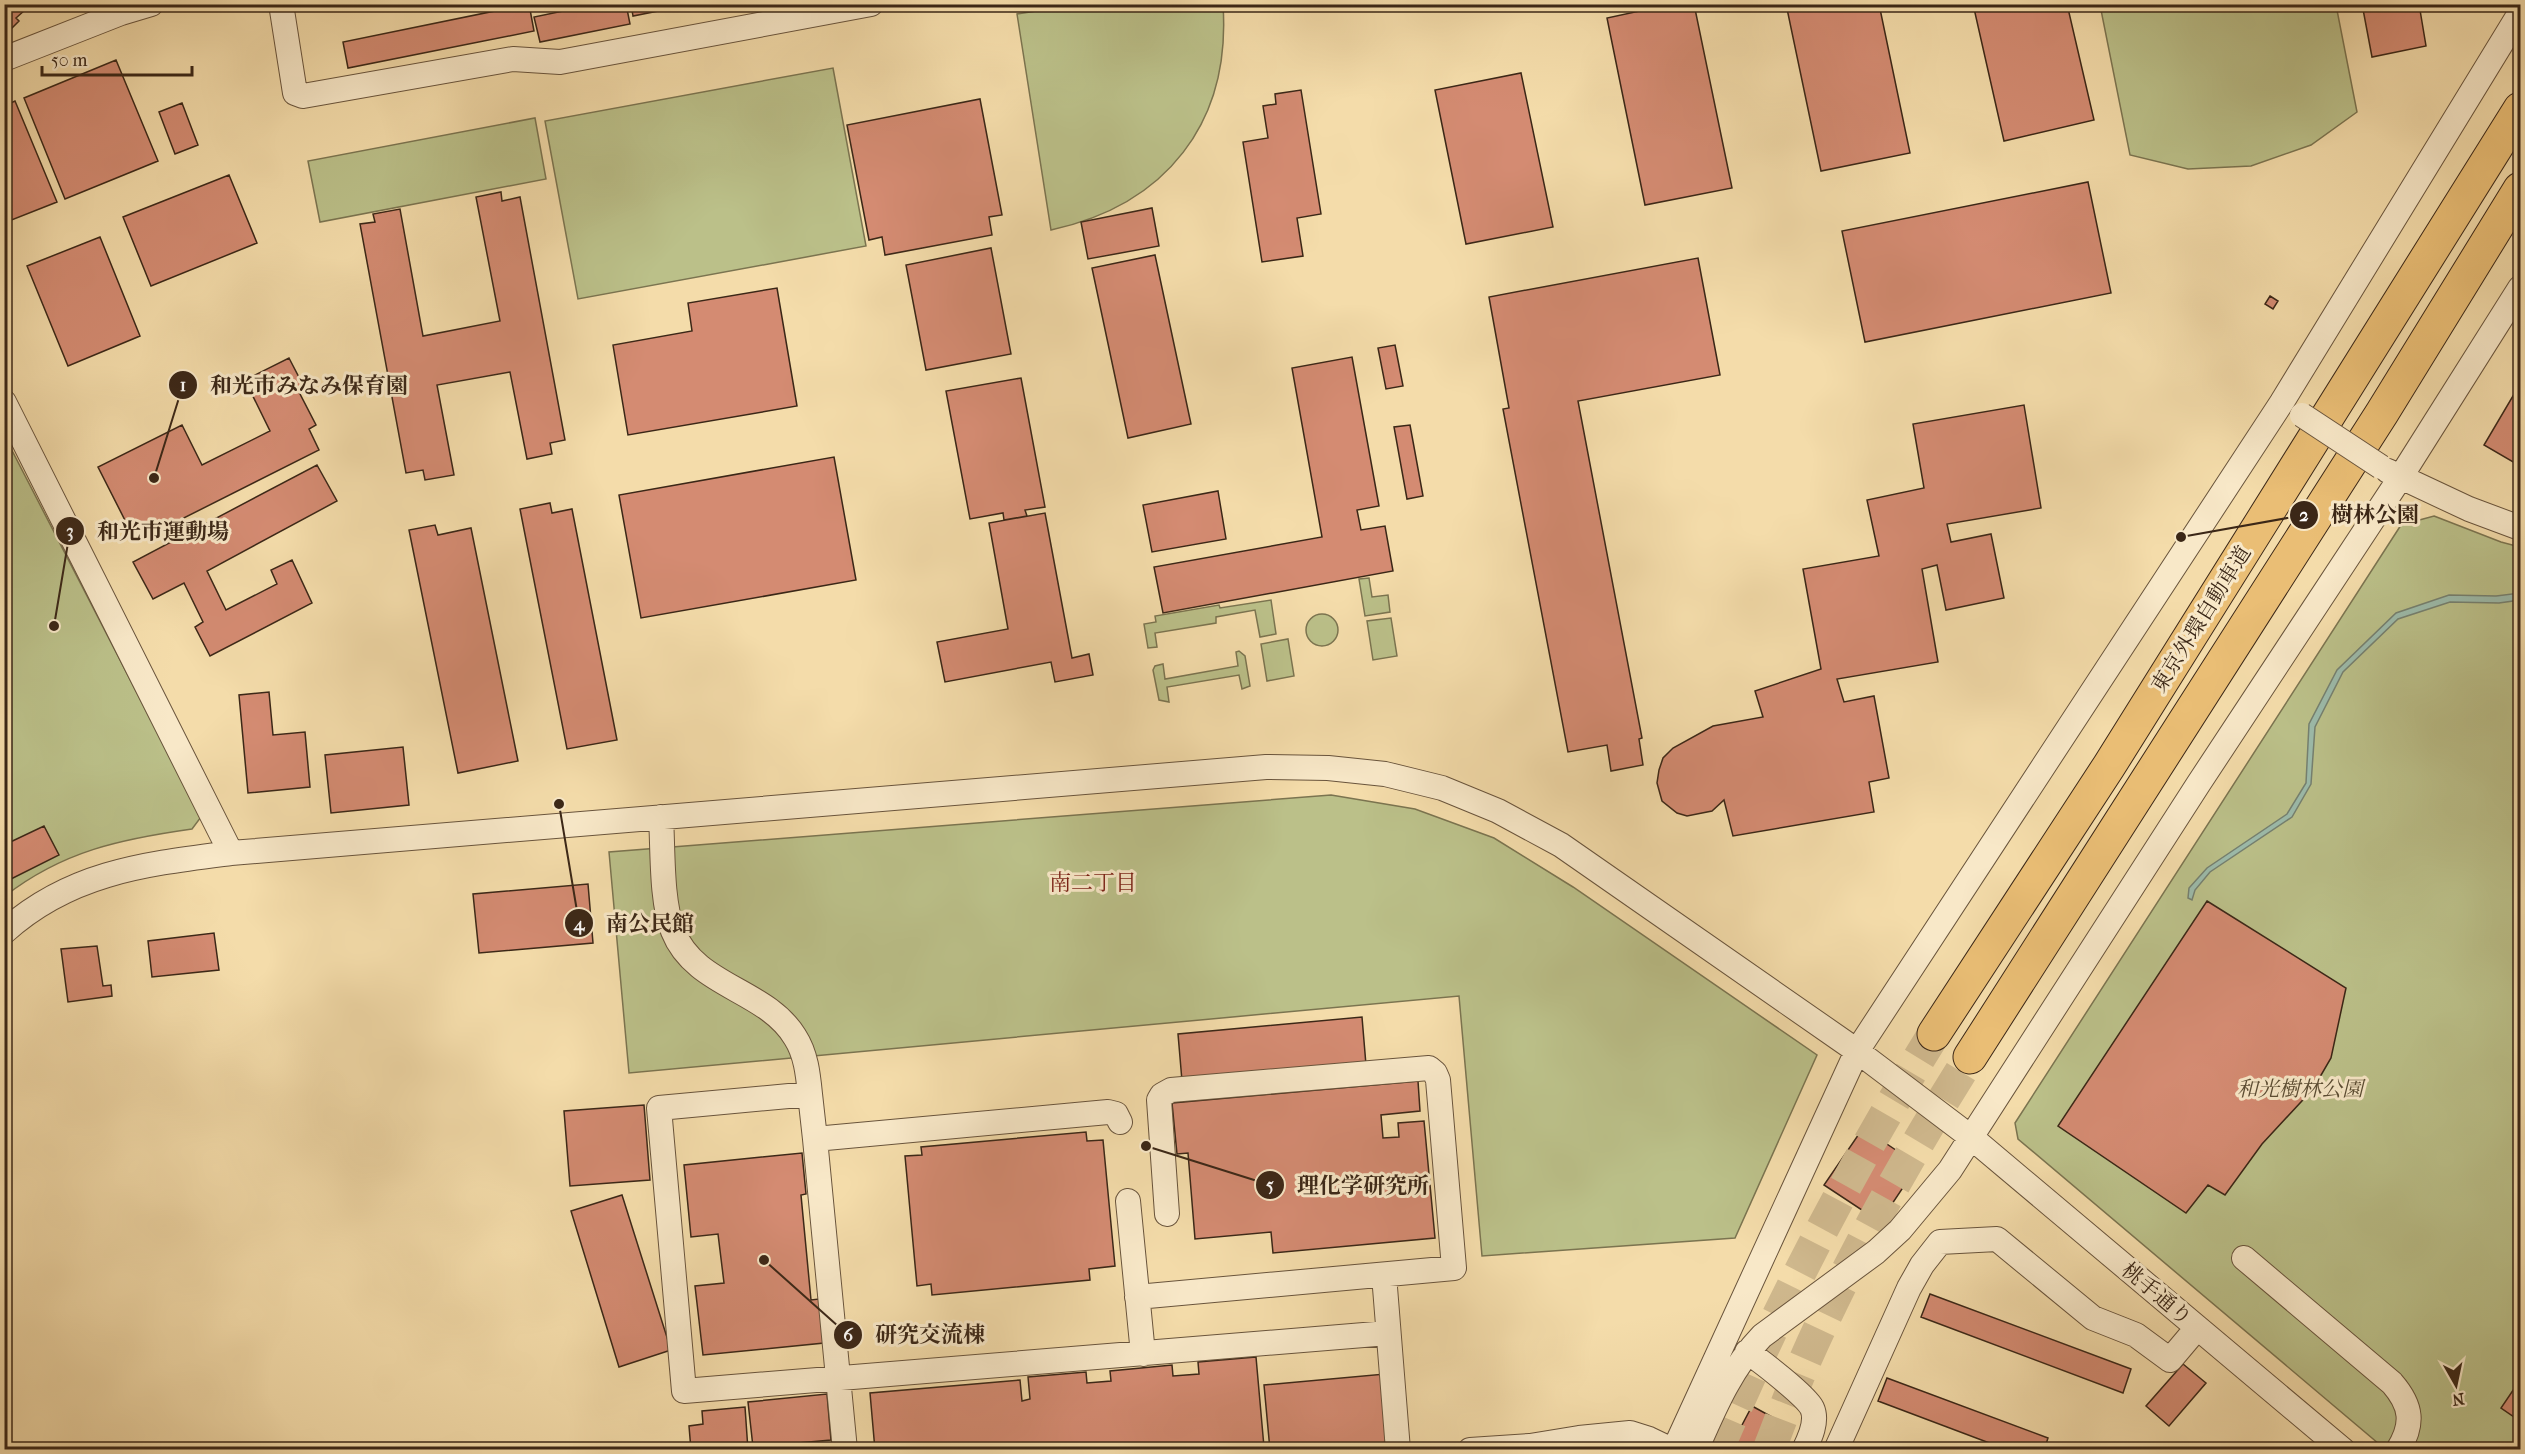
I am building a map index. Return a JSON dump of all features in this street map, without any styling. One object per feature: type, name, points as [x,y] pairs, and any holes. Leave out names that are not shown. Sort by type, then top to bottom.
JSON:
[{"type":"highway","name":"東京外環自動車道","points":[[1934,1034],[2109,766],[2520,109]]},
{"type":"highway","name":"東京外環自動車道","points":[[1970,1057],[2382,413],[2520,189]]},
{"type":"street","points":[[4,59],[121,13],[151,4]]},
{"type":"street","points":[[281,4],[295,93],[303,96],[513,59],[560,62],[871,4]]},
{"type":"street","points":[[1470,1449],[1530,1446],[1579,1438],[1630,1434],[1673,1449],[1857,1051],[2292,408],[2520,13]]},
{"type":"street","points":[[1696,1449],[1718,1400],[1747,1352],[1762,1336],[1876,1252],[1900,1230],[1950,1170],[2193,793],[2391,472],[2520,288]]},
{"type":"street","points":[[4,402],[231,853]]},
{"type":"street","points":[[2292,408],[2391,472],[2469,509],[2520,528]]},
{"type":"street","name":"桃手通り","points":[[4,932],[34,908],[87,880],[140,865],[231,853],[1266,767],[1328,768],[1385,774],[1442,788],[1498,811],[1561,845],[1857,1051],[1972,1138],[2343,1449]]},
{"type":"street","points":[[661,817],[667,907],[672,930],[678,940],[697,966],[783,1022],[795,1035],[803,1052],[815,1139],[845,1449]]},
{"type":"street","points":[[1137,1297],[1454,1268],[1438,1080],[1435,1072],[1429,1068],[1171,1090],[1162,1095],[1159,1100],[1167,1214]]},
{"type":"street","points":[[810,1094],[659,1108],[684,1391],[1388,1333]]},
{"type":"street","points":[[815,1139],[1108,1112],[1116,1114],[1119,1122]]},
{"type":"street","points":[[1128,1201],[1143,1354]]},
{"type":"street","points":[[1836,1449],[1909,1288],[1922,1265],[1940,1242],[1997,1239],[2093,1318],[2136,1335],[2170,1360],[2197,1328]]},
{"type":"street","points":[[2244,1258],[2392,1383],[2404,1397],[2409,1413],[2408,1434],[2398,1449]]},
{"type":"street","points":[[1384,1275],[1398,1449]]},
{"type":"street","points":[[1747,1352],[1762,1361],[1812,1409],[1814,1419],[1811,1436],[1804,1449]]},
{"type":"green space","points":[[1075,5],[1223,5],[1223,48],[1216,86],[1202,121],[1183,152],[1158,179],[1128,201],[1092,218],[1051,230],[1017,14]]},
{"type":"green space","points":[[2100,5],[2336,5],[2357,112],[2311,145],[2251,166],[2188,169],[2130,155]]},
{"type":"green space","points":[[833,68],[866,246],[578,299],[545,121]]},
{"type":"green space","points":[[535,118],[546,179],[320,222],[308,161]]},
{"type":"green space","points":[[4,435],[201,817],[192,829],[141,837],[94,849],[71,858],[49,868],[5,896]]},
{"type":"green space","name":"和光樹林公園","points":[[2434,516],[2520,547],[2520,1449],[2385,1449],[2018,1139],[2015,1123],[2401,525]]},
{"type":"green space","points":[[1369,578],[1372,597],[1388,595],[1390,612],[1365,616],[1359,579]]},
{"type":"green space","points":[[1271,600],[1276,634],[1260,637],[1255,610],[1216,617],[1216,623],[1155,633],[1157,647],[1148,648],[1144,624],[1156,622],[1155,616],[1219,605],[1220,608]]},
{"type":"green space","points":[[1322,614],[1333,619],[1338,630],[1333,641],[1322,646],[1311,641],[1306,630],[1311,619]]},
{"type":"green space","points":[[1391,618],[1397,656],[1373,660],[1367,621]]},
{"type":"green space","points":[[1288,639],[1294,676],[1267,681],[1261,644]]},
{"type":"green space","points":[[1239,651],[1245,656],[1250,686],[1242,689],[1239,675],[1167,687],[1169,702],[1159,700],[1153,670],[1155,666],[1163,664],[1165,679],[1238,666],[1236,652]]},
{"type":"green space","points":[[1331,795],[1415,809],[1494,838],[1573,887],[1817,1055],[1735,1238],[1482,1256],[1459,996],[629,1073],[609,852]]},
{"type":"shaded area","points":[[2520,593],[2520,600],[2499,603],[2450,602],[2398,619],[2343,672],[2315,727],[2311,784],[2292,817],[2210,872],[2195,890],[2192,900],[2188,898],[2189,888],[2207,868],[2287,814],[2306,783],[2309,724],[2337,670],[2396,613],[2449,595],[2496,596]]},
{"type":"building","points":[[4,4],[20,4],[25,10],[16,18],[19,21],[4,36]]},
{"type":"building","points":[[529,4],[534,31],[348,68],[343,42]]},
{"type":"building","points":[[597,4],[626,4],[630,24],[540,42],[534,17]]},
{"type":"building","points":[[631,4],[693,4],[633,16]]},
{"type":"building","points":[[1672,4],[1694,4],[1732,188],[1645,205],[1607,18]]},
{"type":"building","points":[[1786,4],[1879,4],[1910,153],[1821,171]]},
{"type":"building","points":[[1973,4],[2067,4],[2094,120],[2004,141]]},
{"type":"building","points":[[2362,4],[2419,4],[2426,46],[2372,57]]},
{"type":"building","points":[[116,60],[158,161],[65,199],[24,98]]},
{"type":"building","points":[[1521,73],[1553,227],[1466,244],[1435,90]]},
{"type":"building","points":[[1301,90],[1321,214],[1297,218],[1303,256],[1262,262],[1243,142],[1268,138],[1263,106],[1276,104],[1275,94]]},
{"type":"building","points":[[980,99],[1002,215],[989,217],[992,235],[885,255],[882,237],[869,240],[847,125]]},
{"type":"building","points":[[15,101],[57,202],[4,223],[4,106]]},
{"type":"building","points":[[182,103],[198,145],[175,154],[159,112]]},
{"type":"building","points":[[229,175],[257,243],[151,286],[123,217]]},
{"type":"building","points":[[2088,182],[2111,293],[1865,342],[1842,231]]},
{"type":"building","points":[[501,192],[502,201],[520,197],[565,440],[550,443],[552,454],[527,459],[510,372],[437,385],[454,475],[425,480],[423,470],[406,473],[360,224],[375,222],[373,214],[400,209],[423,336],[500,321],[476,197]]},
{"type":"building","points":[[1152,208],[1159,246],[1088,259],[1081,222]]},
{"type":"building","points":[[100,237],[140,336],[68,366],[27,266]]},
{"type":"building","points":[[991,248],[1011,354],[926,370],[906,265]]},
{"type":"building","points":[[1155,255],[1191,424],[1128,438],[1092,268]]},
{"type":"building","points":[[1698,258],[1720,375],[1578,401],[1642,738],[1639,739],[1643,765],[1611,771],[1607,745],[1568,752],[1503,409],[1509,408],[1489,297]]},
{"type":"building","points":[[777,288],[797,406],[628,435],[613,345],[692,331],[688,303]]},
{"type":"building","points":[[2270,296],[2278,301],[2273,309],[2265,304]]},
{"type":"building","points":[[1395,345],[1403,386],[1386,389],[1378,348]]},
{"type":"building","points":[[1352,357],[1379,506],[1357,510],[1361,530],[1385,526],[1393,571],[1163,613],[1154,567],[1322,537],[1292,368]]},
{"type":"building","points":[[289,358],[304,387],[298,390],[316,425],[309,429],[319,450],[136,542],[98,467],[182,425],[202,465],[270,431],[245,380]]},
{"type":"building","points":[[1021,378],[1045,507],[1025,510],[1027,516],[1004,520],[1003,513],[970,519],[946,391]]},
{"type":"building","points":[[2520,384],[2520,466],[2484,445]]},
{"type":"building","points":[[2024,405],[2041,508],[1947,524],[1951,542],[1991,534],[2004,598],[1946,610],[1937,565],[1922,569],[1938,662],[1837,679],[1844,702],[1874,696],[1889,778],[1869,782],[1874,812],[1733,836],[1724,800],[1712,811],[1687,816],[1677,813],[1662,801],[1657,783],[1659,770],[1663,758],[1673,748],[1713,726],[1763,717],[1755,691],[1821,669],[1803,569],[1879,556],[1867,500],[1924,488],[1913,424]]},
{"type":"building","points":[[1410,425],[1423,496],[1407,499],[1394,427]]},
{"type":"building","points":[[834,457],[856,580],[641,618],[619,495]]},
{"type":"building","points":[[317,465],[337,501],[207,571],[226,610],[277,584],[271,570],[292,560],[312,603],[210,656],[195,627],[203,622],[184,583],[153,599],[133,562]]},
{"type":"building","points":[[1218,491],[1226,539],[1152,552],[1143,505]]},
{"type":"building","points":[[550,503],[552,513],[572,509],[617,740],[567,749],[520,509]]},
{"type":"building","points":[[1045,513],[1072,658],[1089,654],[1093,675],[1055,682],[1051,662],[945,682],[937,642],[1008,629],[989,523]]},
{"type":"building","points":[[435,525],[438,535],[471,528],[518,761],[458,773],[409,530]]},
{"type":"building","points":[[269,692],[273,735],[305,732],[310,787],[248,793],[239,695]]},
{"type":"building","points":[[403,747],[409,805],[331,813],[325,755]]},
{"type":"building","points":[[44,826],[59,855],[5,882],[4,845]]},
{"type":"building","points":[[588,884],[593,943],[479,953],[473,894]]},
{"type":"building","points":[[2207,901],[2346,988],[2331,1058],[2313,1089],[2262,1144],[2225,1195],[2208,1185],[2186,1213],[2058,1126]]},
{"type":"building","points":[[214,933],[219,970],[152,977],[148,941]]},
{"type":"building","points":[[97,946],[103,986],[111,985],[112,996],[68,1002],[61,949]]},
{"type":"building","points":[[1362,1017],[1366,1065],[1182,1081],[1178,1034]]},
{"type":"building","points":[[1418,1081],[1420,1111],[1381,1115],[1383,1138],[1399,1137],[1398,1123],[1424,1121],[1435,1238],[1273,1253],[1271,1232],[1195,1239],[1188,1153],[1177,1154],[1172,1103]]},
{"type":"building","points":[[644,1105],[650,1180],[570,1186],[564,1111]]},
{"type":"building","points":[[1863,1128],[1918,1165],[1880,1222],[1824,1185]]},
{"type":"building","points":[[1086,1132],[1087,1141],[1103,1140],[1115,1266],[1089,1269],[1090,1280],[932,1295],[931,1284],[917,1286],[905,1156],[922,1155],[921,1147]]},
{"type":"building","points":[[802,1153],[806,1194],[801,1195],[811,1300],[819,1299],[824,1343],[703,1355],[695,1286],[724,1283],[718,1234],[691,1237],[684,1165]]},
{"type":"building","points":[[622,1195],[671,1350],[619,1367],[571,1211]]},
{"type":"building","points":[[1930,1294],[2131,1369],[2123,1393],[1921,1317]]},
{"type":"building","points":[[1256,1357],[1264,1447],[1236,1450],[875,1450],[870,1393],[1020,1380],[1022,1401],[1030,1399],[1028,1377],[1086,1372],[1087,1383],[1111,1381],[1110,1371],[1172,1365],[1173,1376],[1199,1374],[1198,1362]]},
{"type":"building","points":[[2183,1364],[2206,1383],[2169,1426],[2146,1406]]},
{"type":"building","points":[[1385,1374],[1391,1442],[1304,1450],[1270,1450],[1264,1385]]},
{"type":"building","points":[[1887,1378],[2048,1438],[2044,1450],[2008,1450],[1878,1401]]},
{"type":"building","points":[[2520,1380],[2520,1421],[2501,1408]]},
{"type":"building","points":[[827,1394],[831,1440],[753,1447],[748,1402]]},
{"type":"building","points":[[1752,1406],[1790,1427],[1778,1450],[1737,1450],[1731,1446]]},
{"type":"building","points":[[745,1407],[748,1450],[691,1450],[689,1426],[703,1424],[702,1411]]},
{"type":"tunnel","points":[[1717,1450],[1765,1343],[1845,1186],[1934,1034]]},
{"type":"tunnel","points":[[1769,1450],[1803,1365],[1840,1286],[1902,1170],[1970,1057]]},
{"type":"place","name":"和光市みなみ保育園","points":[[154,478]]},
{"type":"place","name":"樹林公園","points":[[2181,537]]},
{"type":"place","name":"和光市運動場","points":[[54,626]]},
{"type":"place","name":"南公民館","points":[[559,804]]},
{"type":"place","name":"理化学研究所","points":[[1146,1146]]},
{"type":"place","name":"研究交流棟","points":[[764,1260]]},
{"type":"district","name":"南二丁目","points":[[1093,883]]}]
